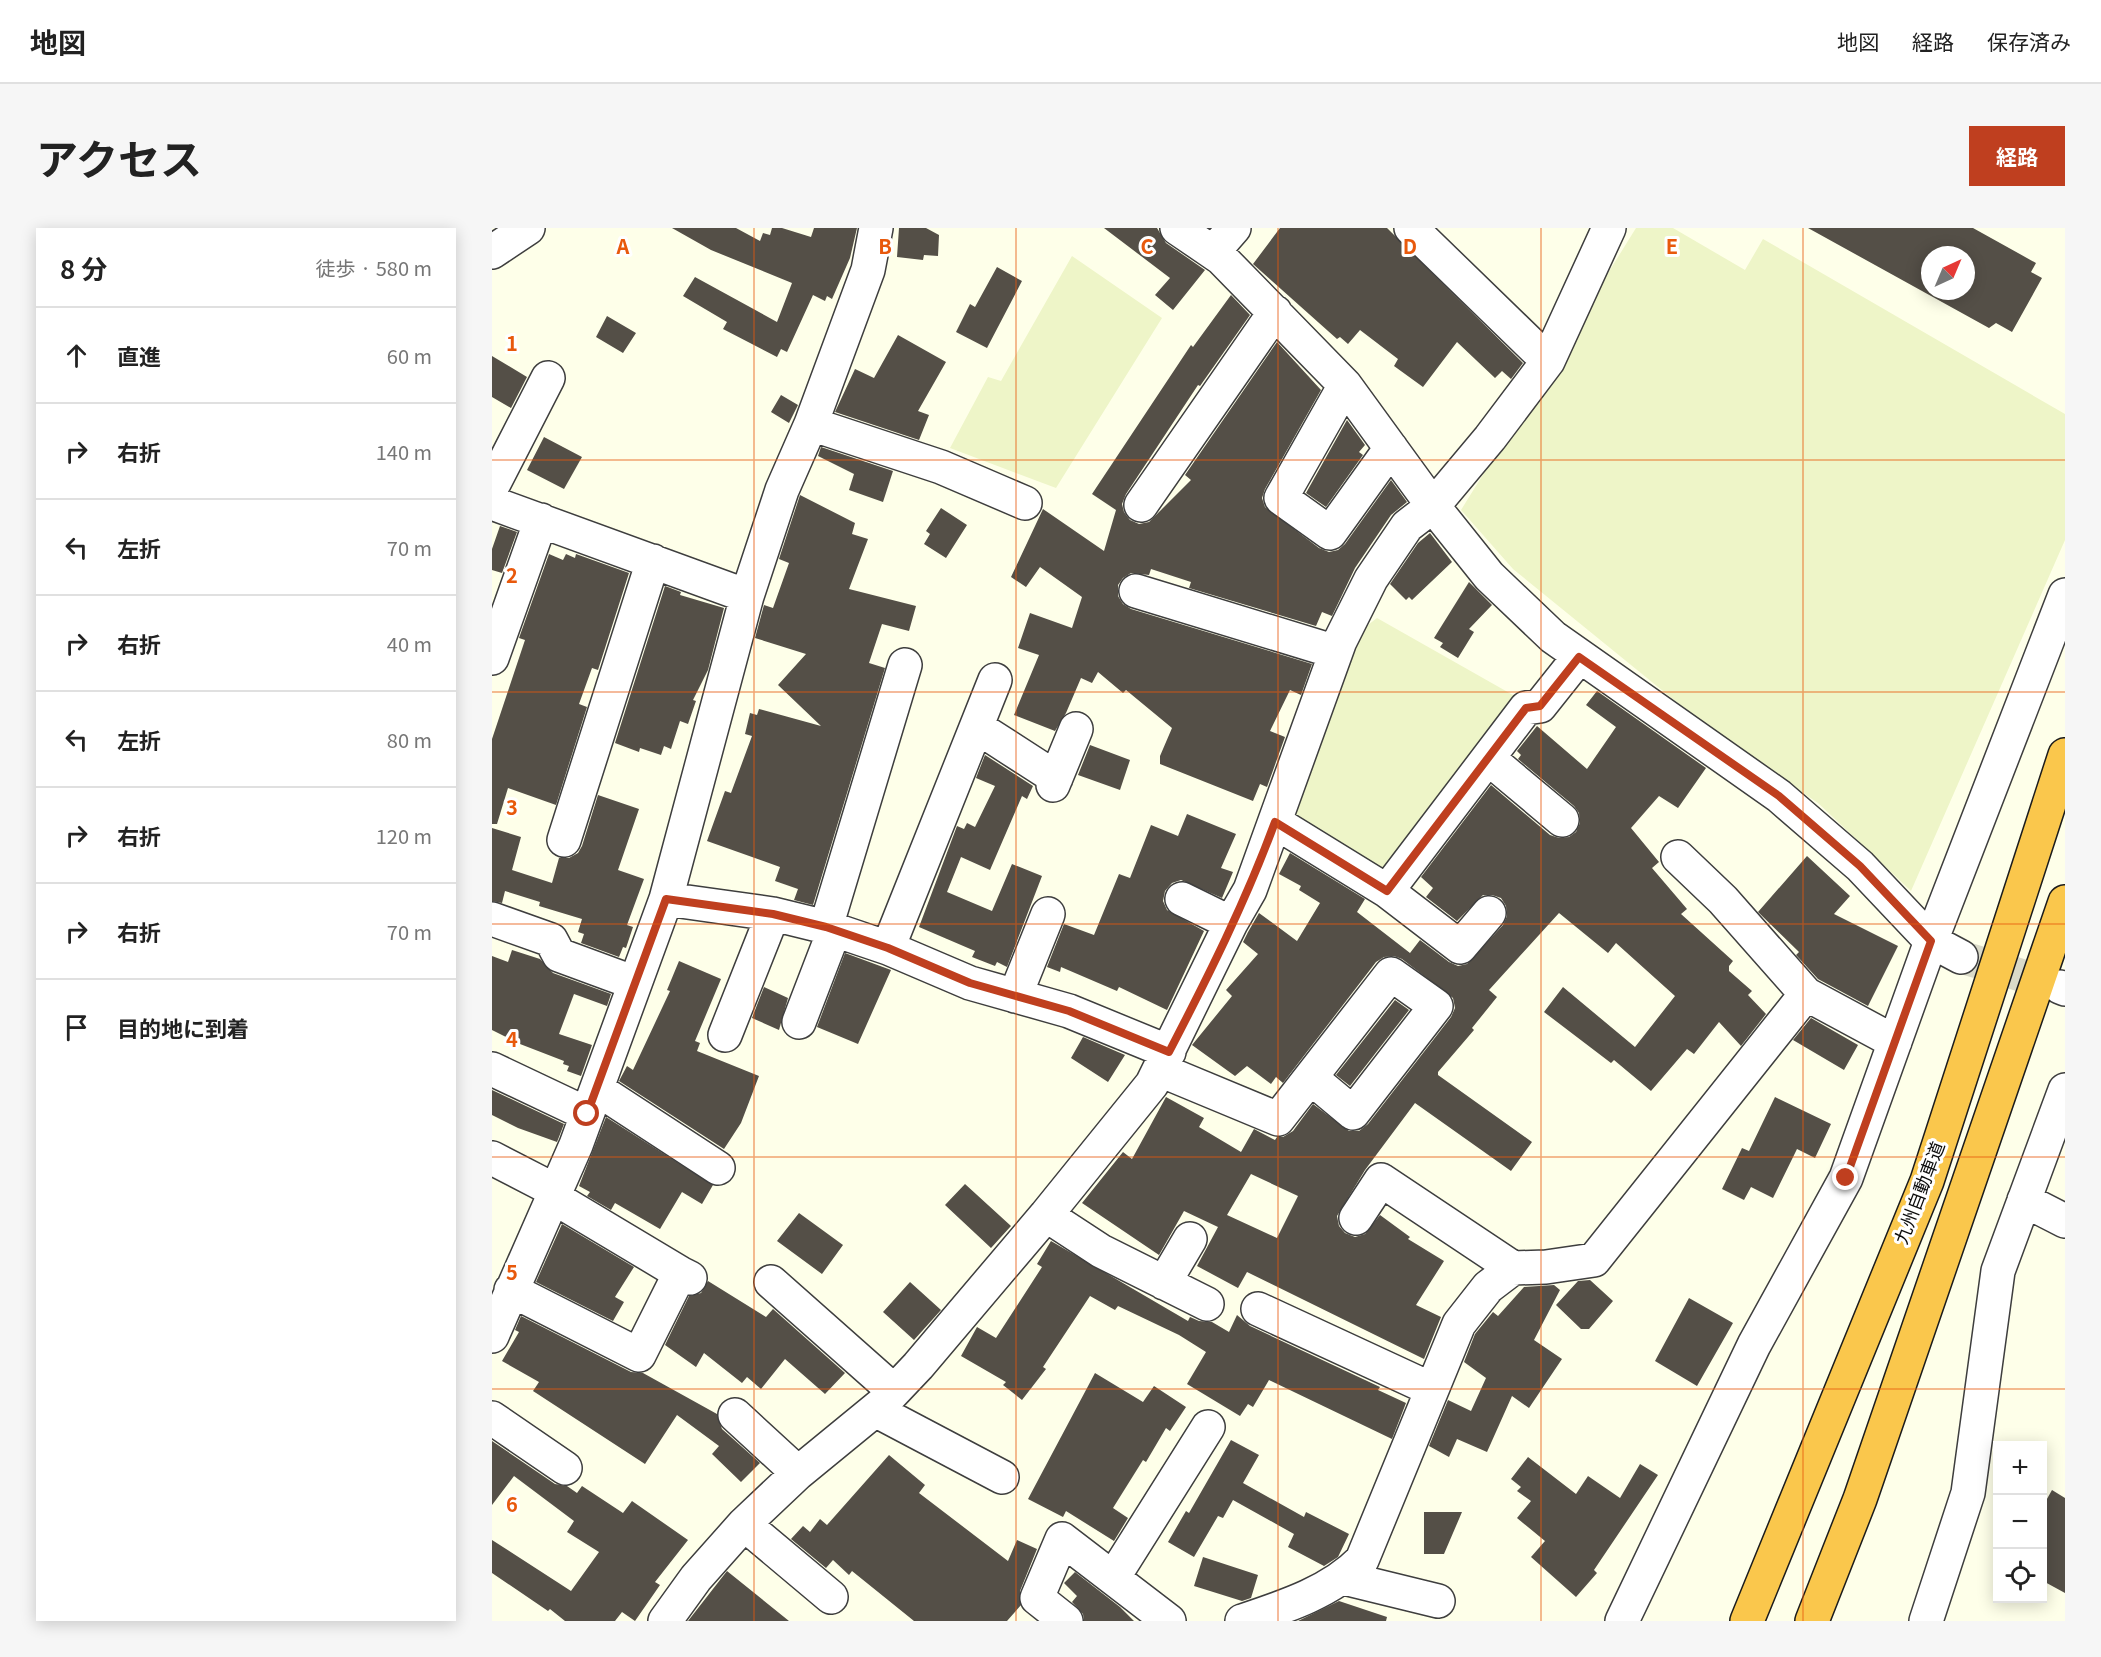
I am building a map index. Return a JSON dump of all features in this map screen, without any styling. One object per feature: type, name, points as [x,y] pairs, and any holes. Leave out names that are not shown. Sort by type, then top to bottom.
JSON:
[{"type":"highway","name":"九州自動車道","points":[[1747,1621],[1927,1181],[2065,755]]},
{"type":"highway","points":[[1812,1621],[1860,1499],[2065,902]]},
{"type":"street","points":[[492,252],[528,228]]},
{"type":"street","points":[[492,1158],[554,1194],[685,1276],[639,1355],[499,1309],[554,1194],[592,1101],[666,899],[747,596],[782,490],[811,424],[868,270],[876,228]]},
{"type":"street","points":[[1177,228],[1213,252],[1275,312],[1345,386],[1433,506],[1489,576],[1553,637],[1779,796],[1860,866],[1931,941],[1961,957]]},
{"type":"street","points":[[1213,252],[1234,228]]},
{"type":"street","points":[[664,1621],[696,1578],[744,1524],[798,1473],[885,1401],[1046,1215],[1152,1084],[1231,923],[1250,890],[1336,652],[1371,579],[1407,526],[1433,506],[1498,429],[1548,361],[1609,228]]},
{"type":"street","points":[[1418,230],[1548,361]]},
{"type":"street","points":[[1141,505],[1275,312]]},
{"type":"street","points":[[492,487],[548,378]]},
{"type":"street","points":[[1345,386],[1281,498],[1330,533],[1391,448]]},
{"type":"street","points":[[811,424],[941,467],[1025,503]]},
{"type":"street","points":[[492,503],[747,596]]},
{"type":"street","points":[[492,658],[541,520]]},
{"type":"street","points":[[564,840],[653,561]]},
{"type":"street","points":[[1136,591],[1336,652]]},
{"type":"street","points":[[1622,1621],[1754,1345],[1846,1178],[1931,941],[2065,595]]},
{"type":"street","points":[[1387,891],[1526,708],[1540,706],[1579,657]]},
{"type":"street","points":[[799,1022],[830,929],[908,666]]},
{"type":"street","points":[[888,948],[995,680]]},
{"type":"street","points":[[977,727],[1054,781],[1076,729]]},
{"type":"street","points":[[1488,758],[1562,820]]},
{"type":"street","points":[[1275,822],[1387,891],[1460,947],[1489,914]]},
{"type":"street","points":[[1678,857],[1723,900],[1806,994],[1894,1042]]},
{"type":"street","points":[[666,899],[773,914],[830,929],[888,948],[970,983],[1069,1011],[1278,1119],[1311,1078]]},
{"type":"street","points":[[1182,899],[1231,923]]},
{"type":"street","points":[[724,1035],[773,914]]},
{"type":"street","points":[[1016,996],[1048,914]]},
{"type":"street","points":[[492,919],[551,940],[559,955],[635,983]]},
{"type":"street","points":[[1242,1621],[1281,1615],[1344,1578],[1362,1560],[1459,1324],[1488,1287],[1513,1268],[1546,1267],[1594,1260],[1806,994]]},
{"type":"street","points":[[492,1069],[592,1101],[718,1168]]},
{"type":"street","points":[[1926,1621],[1968,1493],[1998,1271],[2065,1090]]},
{"type":"street","points":[[1356,1218],[1382,1180],[1513,1268]]},
{"type":"street","points":[[2024,1200],[2065,1221]]},
{"type":"street","points":[[1046,1215],[1101,1251],[1207,1304]]},
{"type":"street","points":[[1164,1283],[1190,1239]]},
{"type":"street","points":[[771,1282],[885,1401],[1002,1477]]},
{"type":"street","points":[[1258,1309],[1431,1389]]},
{"type":"street","points":[[735,1415],[798,1473]]},
{"type":"street","points":[[492,1418],[565,1468]]},
{"type":"street","points":[[1113,1578],[1208,1427]]},
{"type":"street","points":[[744,1524],[831,1597]]},
{"type":"street","points":[[1066,1621],[1037,1598],[1062,1539],[1169,1621]]},
{"type":"street","points":[[1344,1578],[1438,1601]]},
{"type":"green space","points":[[1636,228],[1673,228],[1745,270],[1763,239],[2065,414],[2065,540],[1911,891],[1818,803],[1722,739],[1513,569],[1461,510]]},
{"type":"green space","points":[[1072,256],[1162,318],[1056,488],[950,448],[988,377],[1001,381]]},
{"type":"green space","points":[[1377,618],[1520,699],[1386,872],[1290,815],[1364,628]]},
{"type":"building","points":[[672,228],[736,228],[760,241],[763,233],[770,235],[772,228],[782,228],[811,237],[814,228],[857,228],[850,258],[832,299],[827,296],[825,301],[813,295],[787,352],[781,349],[777,357],[723,329],[727,322],[683,296],[695,277],[777,322],[792,283],[711,250]]},
{"type":"building","points":[[899,228],[926,228],[939,235],[938,256],[924,255],[923,260],[897,257]]},
{"type":"building","points":[[1104,228],[1157,228],[1166,243],[1205,270],[1173,310],[1155,295],[1170,278]]},
{"type":"building","points":[[1280,228],[1387,228],[1523,363],[1511,379],[1502,371],[1495,378],[1457,342],[1423,387],[1394,366],[1398,359],[1360,330],[1348,344],[1340,337],[1337,339],[1253,264]]},
{"type":"building","points":[[1808,228],[1973,228],[2036,263],[2031,272],[2042,278],[2012,332],[1996,323],[1989,328],[1938,300],[1975,300],[1975,246],[1921,246],[1921,290]]},
{"type":"building","points":[[997,267],[1022,281],[987,348],[956,332],[970,304],[975,307]]},
{"type":"building","points":[[1231,295],[1250,315],[1200,386],[1198,385],[1126,494],[1122,504],[1130,520],[1139,524],[1149,522],[1191,480],[1185,475],[1277,342],[1321,390],[1265,489],[1262,498],[1265,507],[1319,548],[1329,552],[1338,550],[1345,544],[1391,480],[1407,502],[1391,515],[1355,568],[1332,616],[1322,612],[1316,626],[1189,588],[1191,582],[1151,569],[1149,575],[1131,573],[1118,585],[1118,596],[1123,604],[1131,609],[1312,664],[1301,695],[1290,690],[1270,731],[1285,737],[1267,787],[1260,784],[1253,801],[1160,764],[1160,756],[1172,728],[1126,690],[1123,693],[1098,672],[1092,683],[1081,678],[1066,713],[1055,731],[1014,715],[1039,655],[1018,648],[1030,613],[1072,628],[1082,597],[1040,567],[1026,587],[1011,577],[1043,509],[1104,551],[1116,510],[1092,494],[1191,345],[1193,347]]},
{"type":"building","points":[[607,316],[636,333],[623,353],[596,337]]},
{"type":"building","points":[[898,335],[946,362],[918,411],[929,415],[919,440],[835,412],[855,369],[874,378]]},
{"type":"building","points":[[492,356],[527,377],[511,408],[492,397]]},
{"type":"building","points":[[781,395],[798,405],[789,423],[771,412]]},
{"type":"building","points":[[1347,420],[1365,445],[1359,452],[1363,455],[1326,507],[1306,493]]},
{"type":"building","points":[[544,437],[582,457],[564,489],[527,470]]},
{"type":"building","points":[[821,447],[893,471],[883,502],[849,490],[854,474],[818,456]]},
{"type":"building","points":[[800,495],[855,523],[852,534],[868,539],[849,589],[916,606],[909,631],[882,624],[869,663],[885,668],[813,905],[794,900],[798,889],[775,881],[780,867],[707,841],[725,791],[731,793],[752,736],[745,734],[750,713],[757,715],[759,709],[821,726],[778,685],[806,654],[755,638],[764,605],[773,608],[789,563],[779,559]]},
{"type":"building","points":[[941,508],[967,525],[946,558],[924,544],[930,534],[926,531]]},
{"type":"building","points":[[500,526],[517,532],[502,573],[492,570],[492,549]]},
{"type":"building","points":[[1430,533],[1452,562],[1412,600],[1409,597],[1406,600],[1390,584],[1418,543]]},
{"type":"building","points":[[549,554],[563,560],[566,554],[575,558],[576,554],[629,573],[598,670],[592,668],[579,704],[587,707],[556,805],[508,788],[497,824],[492,824],[492,739],[525,640],[519,638]]},
{"type":"building","points":[[1469,582],[1492,605],[1469,629],[1474,632],[1458,658],[1440,647],[1443,643],[1434,638]]},
{"type":"building","points":[[665,586],[681,592],[680,595],[724,608],[708,670],[693,700],[696,701],[688,724],[680,721],[671,749],[664,746],[661,755],[640,748],[639,752],[615,743]]},
{"type":"building","points":[[1597,691],[1706,768],[1678,808],[1659,796],[1631,828],[1659,862],[1652,868],[1687,909],[1681,914],[1733,961],[1729,966],[1729,971],[1752,991],[1748,995],[1766,1014],[1741,1046],[1719,1022],[1694,1054],[1687,1049],[1651,1091],[1614,1060],[1611,1063],[1544,1012],[1563,987],[1635,1047],[1675,996],[1616,943],[1608,953],[1559,913],[1489,990],[1497,997],[1472,1028],[1474,1030],[1438,1072],[1438,1075],[1532,1142],[1511,1171],[1415,1103],[1365,1170],[1337,1216],[1339,1226],[1345,1233],[1355,1237],[1365,1234],[1380,1215],[1410,1237],[1408,1239],[1444,1261],[1416,1305],[1441,1317],[1424,1359],[1247,1272],[1238,1288],[1197,1266],[1218,1227],[1184,1211],[1159,1255],[1082,1203],[1123,1152],[1132,1159],[1166,1097],[1204,1118],[1199,1127],[1241,1152],[1254,1129],[1275,1140],[1277,1137],[1283,1137],[1293,1131],[1313,1104],[1349,1131],[1359,1131],[1368,1124],[1451,1017],[1455,1008],[1453,998],[1402,959],[1394,956],[1384,957],[1376,962],[1283,1083],[1276,1077],[1271,1084],[1247,1066],[1235,1076],[1192,1045],[1232,996],[1226,990],[1258,954],[1243,942],[1248,932],[1259,913],[1297,941],[1320,903],[1299,890],[1301,886],[1279,874],[1290,853],[1365,899],[1357,912],[1410,953],[1420,940],[1449,962],[1458,966],[1467,964],[1503,925],[1507,916],[1506,906],[1501,898],[1483,895],[1457,921],[1426,897],[1433,888],[1421,877],[1491,785],[1550,835],[1559,838],[1569,837],[1576,832],[1580,823],[1579,813],[1574,806],[1518,759],[1521,755],[1517,751],[1537,726],[1587,769],[1616,727],[1586,705]],"holes":[[[1251,1174],[1298,1196],[1277,1238],[1227,1215]]]},
{"type":"building","points":[[1090,745],[1130,760],[1120,790],[1078,775]]},
{"type":"building","points":[[985,755],[1033,786],[1027,799],[1022,796],[990,870],[961,857],[947,892],[992,911],[1012,864],[1042,876],[1007,967],[997,962],[995,966],[972,957],[975,951],[919,927],[957,826],[964,829],[967,823],[975,827],[995,786],[976,778]]},
{"type":"building","points":[[598,795],[639,809],[618,870],[644,879],[627,925],[633,927],[626,948],[623,947],[619,957],[581,943],[584,934],[578,932],[582,919],[539,906],[540,902],[505,891],[502,903],[492,901],[492,828],[521,837],[512,870],[552,883],[559,858],[569,858],[578,853],[582,846]]},
{"type":"building","points":[[1187,814],[1236,834],[1221,868],[1233,872],[1222,898],[1181,880],[1172,883],[1165,891],[1163,901],[1167,910],[1204,931],[1167,1010],[1119,987],[1117,991],[1061,967],[1060,972],[1047,967],[1064,924],[1094,935],[1119,874],[1130,878],[1151,825],[1178,836]]},
{"type":"building","points":[[1807,856],[1850,896],[1834,914],[1898,946],[1868,1006],[1818,979],[1796,955],[1799,952],[1758,912]]},
{"type":"building","points":[[512,950],[540,959],[553,973],[611,994],[607,1006],[574,994],[559,1034],[592,1045],[581,1076],[567,1071],[569,1066],[563,1064],[564,1061],[492,1030],[492,956],[508,962]]},
{"type":"building","points":[[845,953],[891,970],[858,1044],[817,1027]]},
{"type":"building","points":[[679,961],[721,979],[695,1041],[700,1043],[697,1051],[759,1076],[741,1123],[724,1149],[619,1081],[627,1066],[633,1070],[670,991],[667,990]]},
{"type":"building","points":[[764,987],[788,998],[779,1030],[752,1018]]},
{"type":"building","points":[[1395,1000],[1409,1010],[1350,1086],[1336,1075]]},
{"type":"building","points":[[1811,1018],[1858,1045],[1844,1070],[1793,1040]]},
{"type":"building","points":[[1083,1037],[1125,1055],[1108,1082],[1071,1058]]},
{"type":"building","points":[[492,1090],[564,1124],[557,1142],[518,1128],[492,1115]]},
{"type":"building","points":[[1775,1097],[1831,1124],[1815,1158],[1797,1149],[1773,1198],[1751,1187],[1744,1200],[1722,1189],[1742,1148],[1749,1151]]},
{"type":"building","points":[[606,1117],[713,1185],[702,1204],[682,1192],[660,1229],[615,1203],[611,1210],[587,1196],[590,1192],[579,1186]]},
{"type":"building","points":[[965,1184],[1011,1226],[991,1248],[945,1205]]},
{"type":"building","points":[[799,1213],[843,1245],[822,1274],[777,1241]]},
{"type":"building","points":[[562,1224],[634,1267],[615,1297],[624,1302],[613,1321],[536,1282]]},
{"type":"building","points":[[1051,1241],[1188,1321],[1190,1317],[1199,1321],[1212,1322],[1229,1332],[1237,1315],[1250,1326],[1380,1387],[1378,1390],[1406,1403],[1392,1439],[1269,1380],[1253,1407],[1248,1404],[1240,1416],[1187,1384],[1206,1352],[1179,1335],[1118,1306],[1115,1310],[1090,1296],[1043,1367],[1046,1369],[1022,1400],[1003,1385],[1006,1382],[961,1356],[977,1327],[996,1338],[1042,1267],[1037,1264]]},
{"type":"building","points":[[1590,1280],[1613,1301],[1589,1329],[1581,1329],[1556,1305],[1578,1281]]},
{"type":"building","points":[[708,1281],[766,1317],[773,1309],[845,1373],[825,1394],[785,1359],[761,1389],[747,1377],[742,1383],[704,1353],[696,1367],[665,1345],[689,1296],[701,1293]]},
{"type":"building","points":[[910,1282],[941,1310],[914,1340],[883,1312]]},
{"type":"building","points":[[1554,1285],[1560,1290],[1534,1340],[1562,1359],[1529,1408],[1512,1396],[1487,1452],[1457,1439],[1449,1457],[1429,1446],[1448,1400],[1471,1411],[1486,1378],[1464,1362],[1475,1334],[1493,1312],[1498,1316],[1524,1287]]},
{"type":"building","points":[[1689,1298],[1733,1323],[1697,1386],[1655,1361]]},
{"type":"building","points":[[521,1316],[631,1372],[643,1373],[717,1414],[722,1429],[760,1463],[741,1482],[712,1454],[719,1446],[677,1415],[645,1464],[533,1391],[539,1382],[502,1361],[519,1332],[515,1330]]},
{"type":"building","points":[[1095,1373],[1143,1402],[1154,1386],[1186,1407],[1170,1431],[1166,1428],[1146,1462],[1143,1460],[1113,1508],[1128,1518],[1114,1541],[1066,1511],[1063,1517],[1028,1499]]},
{"type":"building","points":[[1231,1440],[1259,1455],[1243,1483],[1304,1517],[1306,1512],[1349,1534],[1338,1557],[1324,1566],[1288,1547],[1294,1534],[1233,1500],[1223,1518],[1218,1516],[1194,1557],[1168,1542],[1186,1511],[1189,1513]]},
{"type":"building","points":[[492,1441],[555,1484],[567,1486],[577,1493],[582,1486],[623,1513],[632,1501],[688,1540],[655,1582],[660,1585],[635,1621],[622,1612],[615,1621],[565,1621],[492,1573],[492,1540],[571,1591],[599,1552],[567,1532],[574,1521],[514,1476],[492,1505]]},
{"type":"building","points":[[889,1455],[925,1485],[919,1493],[1008,1561],[1017,1540],[1037,1549],[1020,1591],[1021,1605],[1007,1621],[914,1621],[852,1571],[849,1575],[833,1560],[826,1568],[791,1539],[803,1526],[810,1532],[820,1519],[827,1525]]},
{"type":"building","points":[[1528,1457],[1576,1494],[1588,1476],[1620,1498],[1640,1464],[1658,1475],[1594,1570],[1597,1573],[1576,1597],[1531,1557],[1545,1541],[1517,1518],[1531,1501],[1517,1491],[1521,1487],[1511,1479]]},
{"type":"building","points":[[2052,1490],[2065,1498],[2065,1593],[2047,1583],[2047,1499]]},
{"type":"building","points":[[1424,1512],[1462,1512],[1444,1554],[1424,1554]]},
{"type":"building","points":[[1203,1557],[1258,1575],[1251,1598],[1242,1601],[1194,1586]]},
{"type":"building","points":[[727,1571],[789,1621],[688,1621]]},
{"type":"building","points":[[1075,1572],[1120,1607],[1134,1621],[1084,1621],[1083,1614],[1072,1602],[1077,1596],[1064,1583]]},
{"type":"building","points":[[1339,1601],[1387,1617],[1386,1621],[1298,1621]]},
{"type":"tunnel","points":[[1961,957],[2060,987]]},
{"type":"route","points":[[587,1114],[666,899],[773,914],[826,927],[888,948],[970,983],[1069,1011],[1169,1052],[1231,923],[1250,890],[1275,822],[1387,891],[1526,708],[1540,706],[1579,657],[1779,796],[1860,866],[1931,941],[1846,1178]]}]
